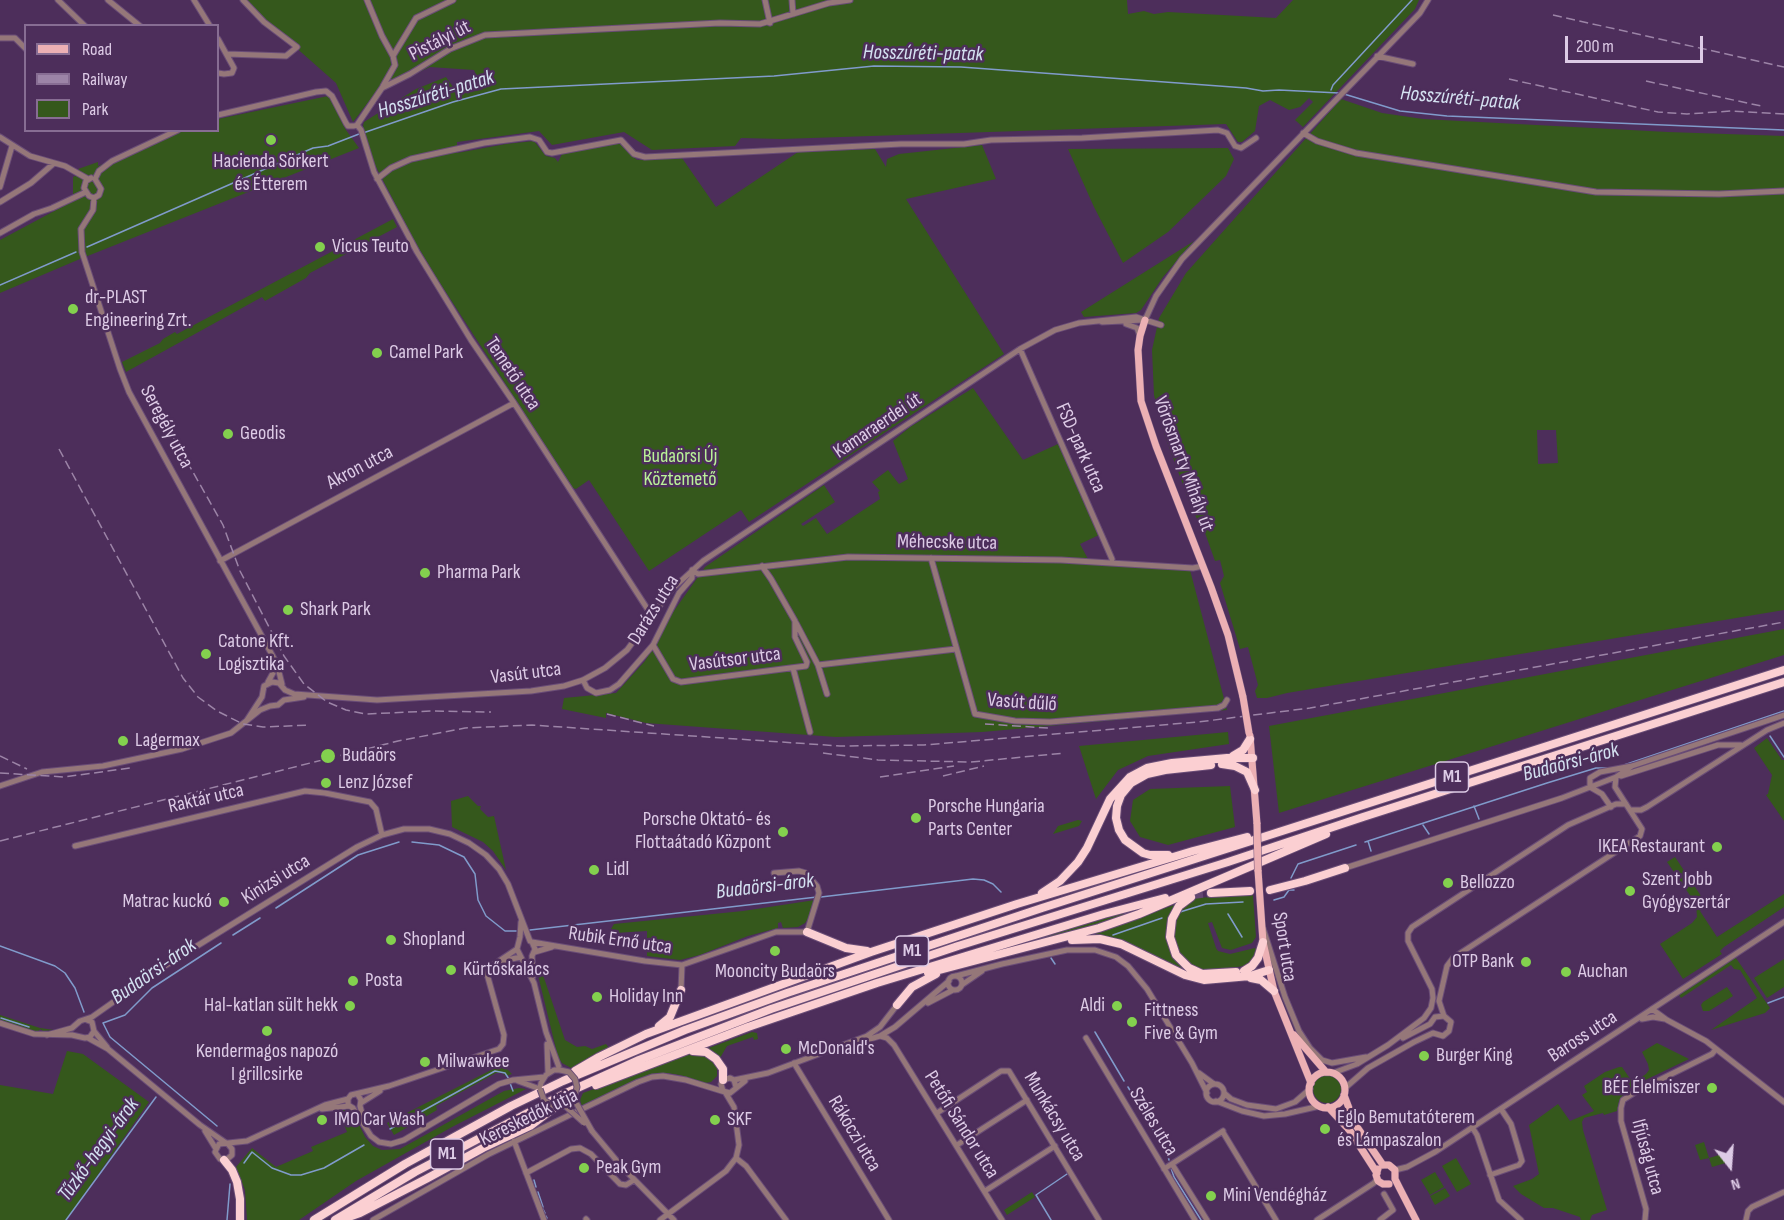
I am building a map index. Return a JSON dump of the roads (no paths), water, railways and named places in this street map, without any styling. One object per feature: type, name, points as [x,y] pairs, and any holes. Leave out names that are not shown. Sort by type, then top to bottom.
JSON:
[{"type":"highway","name":"M1","points":[[314,1220],[431,1149],[563,1081],[647,1044],[787,993],[1265,836],[1784,670]]},
{"type":"highway","name":"M1","points":[[334,1220],[434,1161],[564,1094],[639,1060],[771,1009],[958,946],[1228,862],[1784,682]]},
{"type":"highway","points":[[1224,761],[1240,752],[1250,736]]},
{"type":"highway","points":[[1193,851],[1150,855],[1138,850],[1125,840],[1119,830],[1116,812],[1119,800],[1127,787],[1148,774],[1165,770],[1253,758]]},
{"type":"highway","points":[[1017,904],[1051,888],[1073,868],[1087,848],[1110,799],[1120,785],[1147,768],[1172,763],[1224,761],[1247,772],[1255,790]]},
{"type":"highway","points":[[1274,990],[1258,979],[1242,974],[1202,974],[1184,965],[1173,950],[1170,933],[1176,911],[1188,898],[1210,890],[1363,817]]},
{"type":"highway","points":[[563,1081],[588,1062],[646,1034],[871,952],[1017,904],[1193,851],[1252,836],[1265,836]]},
{"type":"highway","points":[[1270,890],[1346,868]]},
{"type":"highway","points":[[844,995],[1045,943],[1210,890],[1250,891]]},
{"type":"highway","points":[[564,1094],[613,1079],[844,995],[987,949],[1165,898]]},
{"type":"highway","points":[[807,933],[846,948],[871,952]]},
{"type":"highway","points":[[1045,943],[1083,939],[1106,940],[1121,944],[1193,978],[1214,980],[1269,970]]},
{"type":"highway","points":[[1242,974],[1258,958],[1263,942]]},
{"type":"highway","points":[[897,1005],[919,982],[956,966]]},
{"type":"highway","points":[[646,1034],[670,1017],[681,990]]},
{"type":"highway","points":[[687,1051],[711,1054],[721,1066],[723,1081]]},
{"type":"highway","points":[[340,1220],[360,1213],[483,1148],[530,1126],[555,1107]]},
{"type":"highway","points":[[228,1158],[237,1182],[240,1220]]},
{"type":"main road","name":"Vörösmarty Mihály út","points":[[1145,320],[1140,336],[1138,375],[1144,412],[1226,629],[1243,697]]},
{"type":"main road","name":"Sport utca","points":[[1243,697],[1253,758],[1263,942],[1274,990],[1310,1086]]},
{"type":"main road","name":"Sport utca","points":[[1287,1027],[1304,1049],[1329,1072]]},
{"type":"main road","points":[[1383,1166],[1355,1124],[1341,1078],[1329,1072],[1318,1075],[1310,1086],[1312,1098],[1324,1106],[1350,1131],[1383,1184],[1392,1182]]},
{"type":"main road","points":[[1324,1106],[1339,1103],[1344,1091]]},
{"type":"main road","points":[[1377,1176],[1383,1166],[1389,1165],[1395,1170],[1392,1182],[1416,1220]]},
{"type":"street","points":[[58,0],[83,24]]},
{"type":"street","points":[[108,0],[138,24]]},
{"type":"street","points":[[194,0],[209,24]]},
{"type":"street","points":[[227,54],[231,52],[286,56],[297,47],[264,22],[243,0]]},
{"type":"street","points":[[219,115],[321,91],[329,92],[348,126],[359,128],[396,65],[367,0]]},
{"type":"street","points":[[393,56],[416,18],[453,0]]},
{"type":"street","points":[[765,0],[770,23]]},
{"type":"street","points":[[792,0],[793,14]]},
{"type":"street","name":"Pistályi út","points":[[382,88],[450,49],[473,39],[493,34],[770,23],[829,3],[850,0]]},
{"type":"street","points":[[1161,325],[1145,320],[1159,291],[1182,259],[1415,16],[1426,0]]},
{"type":"street","points":[[0,38],[15,38],[24,47]]},
{"type":"street","points":[[219,41],[234,68],[232,73],[219,73]]},
{"type":"street","points":[[1377,56],[1413,64]]},
{"type":"street","points":[[394,70],[401,78]]},
{"type":"street","name":"Temető utca","points":[[359,128],[377,179],[417,252],[477,349],[652,616]]},
{"type":"street","points":[[377,179],[396,165],[417,157],[483,143],[530,137],[538,140],[549,152],[554,153],[621,140],[634,154],[641,157],[909,144],[964,144],[996,140],[1082,138],[1218,130],[1227,133],[1235,146],[1241,148],[1256,138]]},
{"type":"street","points":[[86,182],[95,179],[99,171],[112,161],[174,132]]},
{"type":"street","points":[[1303,133],[1317,141],[1356,153],[1596,192],[1702,194],[1784,191]]},
{"type":"street","points":[[0,137],[30,156],[72,170],[86,182],[86,192]]},
{"type":"street","points":[[0,187],[12,146]]},
{"type":"street","points":[[0,202],[31,183],[53,164]]},
{"type":"street","points":[[86,192],[94,198],[99,195],[102,189],[95,179]]},
{"type":"street","points":[[0,233],[34,214],[86,192]]},
{"type":"street","name":"Seregély utca","points":[[94,198],[93,210],[81,229],[82,252],[120,369],[129,392],[277,664],[284,688]]},
{"type":"street","name":"Kamaraerdei út","points":[[692,570],[1020,349],[1055,330],[1088,322],[1136,317],[1145,320]]},
{"type":"street","name":"Kamaraerdei út","points":[[1088,322],[1122,323],[1145,320]]},
{"type":"street","points":[[1122,323],[1134,326],[1140,336]]},
{"type":"street","name":"FSD-park utca","points":[[1020,349],[1112,559]]},
{"type":"street","name":"Akron utca","points":[[220,561],[514,403]]},
{"type":"street","name":"Méhecske utca","points":[[692,570],[698,574],[836,557],[1061,560],[1193,568],[1203,566]]},
{"type":"street","name":"Vasút dűlő","points":[[931,558],[975,714],[1015,721],[1050,722],[1218,708],[1227,700]]},
{"type":"street","points":[[762,566],[818,665],[827,694]]},
{"type":"street","name":"Vasút utca","points":[[247,720],[262,697],[261,691],[266,684],[274,682],[294,694],[377,700],[537,691],[583,680],[605,668],[627,650],[672,588],[692,570]]},
{"type":"street","name":"Darázs utca","points":[[583,680],[587,688],[593,692],[602,693],[610,690],[626,676],[653,645],[679,593],[692,578],[692,570]]},
{"type":"street","name":"Vasútsor utca","points":[[653,645],[673,679],[681,682],[806,666],[807,662],[795,637],[795,621]]},
{"type":"street","points":[[818,665],[956,649]]},
{"type":"street","points":[[266,684],[273,674],[273,658]]},
{"type":"street","points":[[793,668],[810,732]]},
{"type":"street","points":[[284,688],[284,700]]},
{"type":"street","points":[[262,697],[270,706]]},
{"type":"street","name":"Vasút utca","points":[[0,786],[42,772],[103,766],[182,749],[223,737],[270,706],[278,705],[284,700],[315,697]]},
{"type":"street","points":[[1590,787],[1590,778],[1596,773],[1632,766],[1784,715]]},
{"type":"street","points":[[1631,810],[1641,810],[1742,745],[1784,723]]},
{"type":"street","points":[[1346,868],[1537,807],[1616,777],[1718,745],[1742,745]]},
{"type":"street","points":[[1344,1091],[1368,1068],[1400,1049],[1434,1033],[1443,1036],[1449,1031],[1450,1022],[1444,1016],[1440,1001],[1447,966],[1453,958],[1640,836],[1642,829],[1638,821],[1615,786],[1616,777],[1632,766]]},
{"type":"street","points":[[1590,787],[1606,798],[1611,807]]},
{"type":"street","name":"Raktár utca","points":[[75,846],[305,791],[366,800],[373,804],[382,835]]},
{"type":"street","points":[[1601,811],[1606,798]]},
{"type":"street","points":[[1329,1072],[1357,1064],[1388,1045],[1424,1018],[1432,1003],[1433,993],[1431,984],[1408,941],[1408,933],[1413,927],[1562,828],[1620,803],[1626,804]]},
{"type":"street","points":[[1638,821],[1641,810]]},
{"type":"street","name":"Kinizsi utca","points":[[87,1020],[163,967],[347,853],[382,835],[404,830],[429,829],[460,838],[492,861],[504,877],[514,897],[531,941]]},
{"type":"street","points":[[774,873],[799,871],[806,873],[817,886],[819,893],[807,933]]},
{"type":"street","points":[[521,917],[518,946],[534,983],[546,1032],[560,1070]]},
{"type":"street","name":"Baross utca","points":[[1395,1170],[1418,1162],[1784,922]]},
{"type":"street","points":[[1262,925],[1285,997],[1299,1031],[1310,1048],[1322,1060],[1332,1063],[1371,1056]]},
{"type":"street","name":"Rubik Ernő utca","points":[[531,941],[682,965],[776,932],[807,933]]},
{"type":"street","points":[[216,1149],[219,1144],[247,1141],[315,1110],[348,1099],[351,1095],[389,1086],[494,1052],[501,1047],[504,1035],[487,978],[488,970],[524,940],[531,941],[535,946],[534,983]]},
{"type":"street","name":"Rubik Ernő utca","points":[[534,954],[554,946]]},
{"type":"street","points":[[853,1042],[880,1036],[895,1027],[956,976],[1033,956],[1075,949],[1095,950],[1126,963],[1143,984],[1196,1070],[1209,1099],[1264,1116],[1324,1106]]},
{"type":"street","points":[[498,962],[534,954]]},
{"type":"street","name":"Rubik Ernő utca","points":[[681,990],[682,965]]},
{"type":"street","points":[[916,1010],[953,990],[958,990],[962,984],[986,968]]},
{"type":"street","points":[[956,976],[961,979],[962,984]]},
{"type":"street","points":[[949,981],[949,987],[953,990]]},
{"type":"street","points":[[725,1092],[730,1093],[735,1086],[752,1078],[873,1033],[887,1020],[897,1005]]},
{"type":"street","points":[[1652,1009],[1716,1049],[1784,1102]]},
{"type":"street","name":"Kinizsi utca","points":[[94,1028],[103,1010]]},
{"type":"street","points":[[1388,1045],[1430,1024],[1435,1017],[1444,1016]]},
{"type":"street","points":[[1638,1019],[1653,1017],[1667,1020]]},
{"type":"street","points":[[887,1020],[894,1022],[906,1018]]},
{"type":"street","points":[[47,1035],[64,1031],[80,1021],[87,1020],[108,1049]]},
{"type":"street","points":[[0,1023],[47,1035],[78,1035],[108,1049],[200,1125],[227,1144],[232,1149],[228,1158]]},
{"type":"street","points":[[1430,1024],[1434,1033]]},
{"type":"street","points":[[76,1025],[78,1035]]},
{"type":"street","points":[[894,1045],[892,1035],[895,1027]]},
{"type":"street","points":[[88,1038],[94,1028]]},
{"type":"street","points":[[540,1089],[546,1075],[546,1032]]},
{"type":"street","name":"Petőfi Sándor utca","points":[[880,1036],[888,1038],[894,1045],[1002,1220]]},
{"type":"street","name":"Széles utca","points":[[1086,1038],[1195,1220]]},
{"type":"street","name":"Ifjúság utca","points":[[1645,1220],[1646,1209],[1621,1121],[1623,1100],[1712,1054],[1716,1049]]},
{"type":"street","name":"Rákóczi utca","points":[[794,1063],[889,1220]]},
{"type":"street","points":[[348,1099],[356,1106],[368,1132],[379,1142],[391,1144],[398,1143],[491,1087],[513,1080],[546,1075],[560,1070],[569,1072],[578,1087],[574,1099],[565,1106],[555,1107],[544,1100],[540,1089],[531,1084],[513,1080]]},
{"type":"street","name":"Munkácsy utca","points":[[937,1113],[1006,1070],[1012,1075],[1099,1220]]},
{"type":"street","points":[[1196,1070],[1220,1086],[1231,1099],[1246,1105],[1271,1109],[1290,1105],[1301,1098],[1310,1086]]},
{"type":"street","name":"Kereskedők útja","points":[[373,1220],[412,1196],[514,1141],[652,1077],[675,1077],[725,1092]]},
{"type":"street","points":[[660,1220],[726,1171],[736,1158],[739,1138],[734,1107],[735,1086],[728,1078],[716,1086],[707,1088]]},
{"type":"street","points":[[723,1081],[721,1087],[734,1107]]},
{"type":"street","points":[[1207,1093],[1209,1087],[1214,1084]]},
{"type":"street","points":[[315,1110],[356,1106],[389,1086]]},
{"type":"street","points":[[1216,1101],[1222,1098],[1224,1093]]},
{"type":"street","points":[[356,1106],[358,1095]]},
{"type":"street","points":[[574,1099],[592,1131],[610,1154],[674,1220]]},
{"type":"street","points":[[957,1145],[1027,1100]]},
{"type":"street","points":[[565,1106],[592,1131]]},
{"type":"street","points":[[1490,1175],[1519,1165],[1522,1161],[1511,1124],[1501,1108]]},
{"type":"street","points":[[200,1125],[212,1140],[217,1157],[228,1158],[247,1141]]},
{"type":"street","points":[[1472,1127],[1478,1135],[1499,1200],[1521,1220]]},
{"type":"street","points":[[1164,1169],[1224,1132],[1276,1220]]},
{"type":"street","points":[[514,1141],[544,1220]]},
{"type":"street","points":[[985,1191],[1055,1146]]},
{"type":"street","points":[[526,1173],[571,1149],[580,1148],[591,1154],[620,1184],[626,1185],[634,1180]]},
{"type":"street","points":[[736,1158],[746,1166],[786,1220]]},
{"type":"street","name":"Széles utca","points":[[1172,1164],[1207,1220]]},
{"type":"street","points":[[1317,1220],[1374,1183],[1377,1176]]},
{"type":"street","points":[[1746,1220],[1748,1211],[1752,1207],[1784,1192]]},
{"type":"street","points":[[1380,1220],[1393,1210],[1384,1194]]},
{"type":"waterway","points":[[1331,90],[1333,85],[1412,0]]},
{"type":"waterway","name":"Hosszúréti-patak","points":[[363,133],[453,102],[501,89],[774,76],[874,66],[961,67],[1263,91],[1339,93]]},
{"type":"waterway","name":"Hosszúréti-patak","points":[[1344,94],[1400,111],[1447,116],[1784,130]]},
{"type":"waterway","name":"Hosszúréti-patak","points":[[87,247],[313,148],[328,146],[359,134]]},
{"type":"waterway","name":"Hosszúréti-patak","points":[[0,285],[76,252]]},
{"type":"waterway","name":"Budaörsi-árok","points":[[1624,765],[1784,711]]},
{"type":"waterway","name":"Budaörsi-árok","points":[[1770,736],[1784,757]]},
{"type":"waterway","name":"Budaörsi-árok","points":[[1365,842],[1596,768],[1611,768]]},
{"type":"waterway","points":[[1474,806],[1479,819]]},
{"type":"waterway","points":[[1423,825],[1429,834]]},
{"type":"waterway","points":[[1368,841],[1371,851]]},
{"type":"waterway","name":"Budaörsi-árok","points":[[276,908],[358,855],[399,842]]},
{"type":"waterway","name":"Budaörsi-árok","points":[[412,842],[439,845],[464,857],[475,874],[478,900],[486,916],[505,931],[516,931]]},
{"type":"waterway","name":"Budaörsi-árok","points":[[1291,878],[1298,864],[1356,845]]},
{"type":"waterway","name":"Budaörsi-árok","points":[[821,897],[973,879],[993,884],[1001,892]]},
{"type":"waterway","name":"Budaörsi-árok","points":[[1274,900],[1284,897],[1289,890],[1294,890]]},
{"type":"waterway","name":"Budaörsi-árok","points":[[530,930],[817,897]]},
{"type":"waterway","name":"Budaörsi-árok","points":[[1180,912],[1206,904],[1243,902]]},
{"type":"waterway","points":[[1228,914],[1242,937]]},
{"type":"waterway","name":"Budaörsi-árok","points":[[233,935],[260,918]]},
{"type":"waterway","name":"Budaörsi-árok","points":[[1113,935],[1162,918]]},
{"type":"waterway","points":[[217,1126],[110,1037],[103,1023],[125,1015],[152,988],[221,943]]},
{"type":"waterway","name":"Budaörsi-árok","points":[[0,946],[55,966],[65,973],[75,988],[84,1012]]},
{"type":"waterway","name":"Budaörsi-árok","points":[[1051,958],[1055,964]]},
{"type":"waterway","points":[[1768,1003],[1784,997]]},
{"type":"waterway","points":[[1,1018],[29,1027]]},
{"type":"waterway","points":[[1095,1032],[1124,1081]]},
{"type":"waterway","points":[[390,1129],[495,1071],[505,1073],[509,1079]]},
{"type":"waterway","points":[[510,1083],[513,1091]]},
{"type":"waterway","points":[[1128,1087],[1169,1160]]},
{"type":"waterway","name":"Tűzkő-hegyi-árok","points":[[66,1220],[156,1097]]},
{"type":"waterway","points":[[244,1163],[252,1152],[272,1168],[291,1175],[301,1175],[324,1168],[364,1145]]},
{"type":"waterway","points":[[1171,1168],[1174,1177],[1201,1220]]},
{"type":"waterway","points":[[1051,1220],[1036,1195],[1067,1174]]},
{"type":"waterway","points":[[534,1180],[536,1187]]},
{"type":"waterway","points":[[227,1220],[230,1184]]},
{"type":"waterway","points":[[538,1192],[543,1207]]},
{"type":"waterway","points":[[543,1209],[545,1213]]},
{"type":"tunnel","points":[[1183,896],[1211,893]]},
{"type":"railway","points":[[1553,15],[1784,67]]},
{"type":"railway","points":[[1509,79],[1658,112],[1687,114],[1732,111],[1784,114]]},
{"type":"railway","points":[[1646,81],[1761,106]]},
{"type":"railway","points":[[147,391],[223,525],[240,571],[284,656],[304,684],[327,702],[346,710],[365,714],[433,711],[491,712]]},
{"type":"railway","points":[[59,449],[183,678],[198,697],[217,711],[243,724],[263,727],[310,725]]},
{"type":"railway","points":[[0,841],[398,741],[465,728],[532,725],[840,746],[924,745],[1198,722],[1310,708],[1784,622]]},
{"type":"railway","points":[[607,714],[654,726]]},
{"type":"railway","points":[[985,724],[1048,728]]},
{"type":"railway","points":[[823,753],[878,760],[971,762],[1065,753]]},
{"type":"railway","points":[[0,756],[27,769]]},
{"type":"railway","points":[[880,777],[954,766]]},
{"type":"railway","points":[[943,776],[984,766]]},
{"type":"railway","points":[[0,773],[64,777],[130,768]]},
{"type":"place","name":"Hacienda Sörkert és Étterem","points":[[271,140]]},
{"type":"place","name":"Vicus Teuto","points":[[320,247]]},
{"type":"place","name":"dr-PLAST Engineering Zrt.","points":[[73,309]]},
{"type":"place","name":"Camel Park","points":[[377,353]]},
{"type":"place","name":"Geodis","points":[[228,434]]},
{"type":"place","name":"Pharma Park","points":[[425,573]]},
{"type":"place","name":"Shark Park","points":[[288,610]]},
{"type":"place","name":"Catone Kft. Logisztika","points":[[206,654]]},
{"type":"place","name":"Lagermax","points":[[123,741]]},
{"type":"place","name":"Budaörs","points":[[328,756]]},
{"type":"place","name":"Lenz József","points":[[326,783]]},
{"type":"place","name":"Porsche Hungaria Parts Center","points":[[916,818]]},
{"type":"place","name":"Porsche Oktató- és Flottaátadó Központ","points":[[783,832]]},
{"type":"place","name":"IKEA Restaurant","points":[[1717,847]]},
{"type":"place","name":"Lidl","points":[[594,870]]},
{"type":"place","name":"Bellozzo","points":[[1448,883]]},
{"type":"place","name":"Szent Jobb Gyógyszertár","points":[[1630,891]]},
{"type":"place","name":"Matrac kuckó","points":[[224,902]]},
{"type":"place","name":"Shopland","points":[[391,940]]},
{"type":"place","name":"Mooncity Budaörs","points":[[775,951]]},
{"type":"place","name":"OTP Bank","points":[[1526,962]]},
{"type":"place","name":"Kürtőskalács","points":[[451,970]]},
{"type":"place","name":"Auchan","points":[[1566,972]]},
{"type":"place","name":"Posta","points":[[353,981]]},
{"type":"place","name":"Holiday Inn","points":[[597,997]]},
{"type":"place","name":"Hal-katlan sült hekk","points":[[350,1006]]},
{"type":"place","name":"Aldi","points":[[1117,1006]]},
{"type":"place","name":"Fittness Five & Gym","points":[[1132,1022]]},
{"type":"place","name":"Kendermagos napozó I grillcsirke","points":[[267,1031]]},
{"type":"place","name":"McDonald's","points":[[786,1049]]},
{"type":"place","name":"Burger King","points":[[1424,1056]]},
{"type":"place","name":"Milwawkee","points":[[425,1062]]},
{"type":"place","name":"BÉE Élelmiszer","points":[[1712,1088]]},
{"type":"place","name":"IMO Car Wash","points":[[322,1120]]},
{"type":"place","name":"SKF","points":[[715,1120]]},
{"type":"place","name":"Eglo Bemutatóterem és Lámpaszalon","points":[[1325,1129]]},
{"type":"place","name":"Peak Gym","points":[[584,1168]]},
{"type":"place","name":"Mini Vendégház","points":[[1211,1196]]},
{"type":"park label","name":"Budaörsi Új Köztemető","points":[[680,468]]}]
